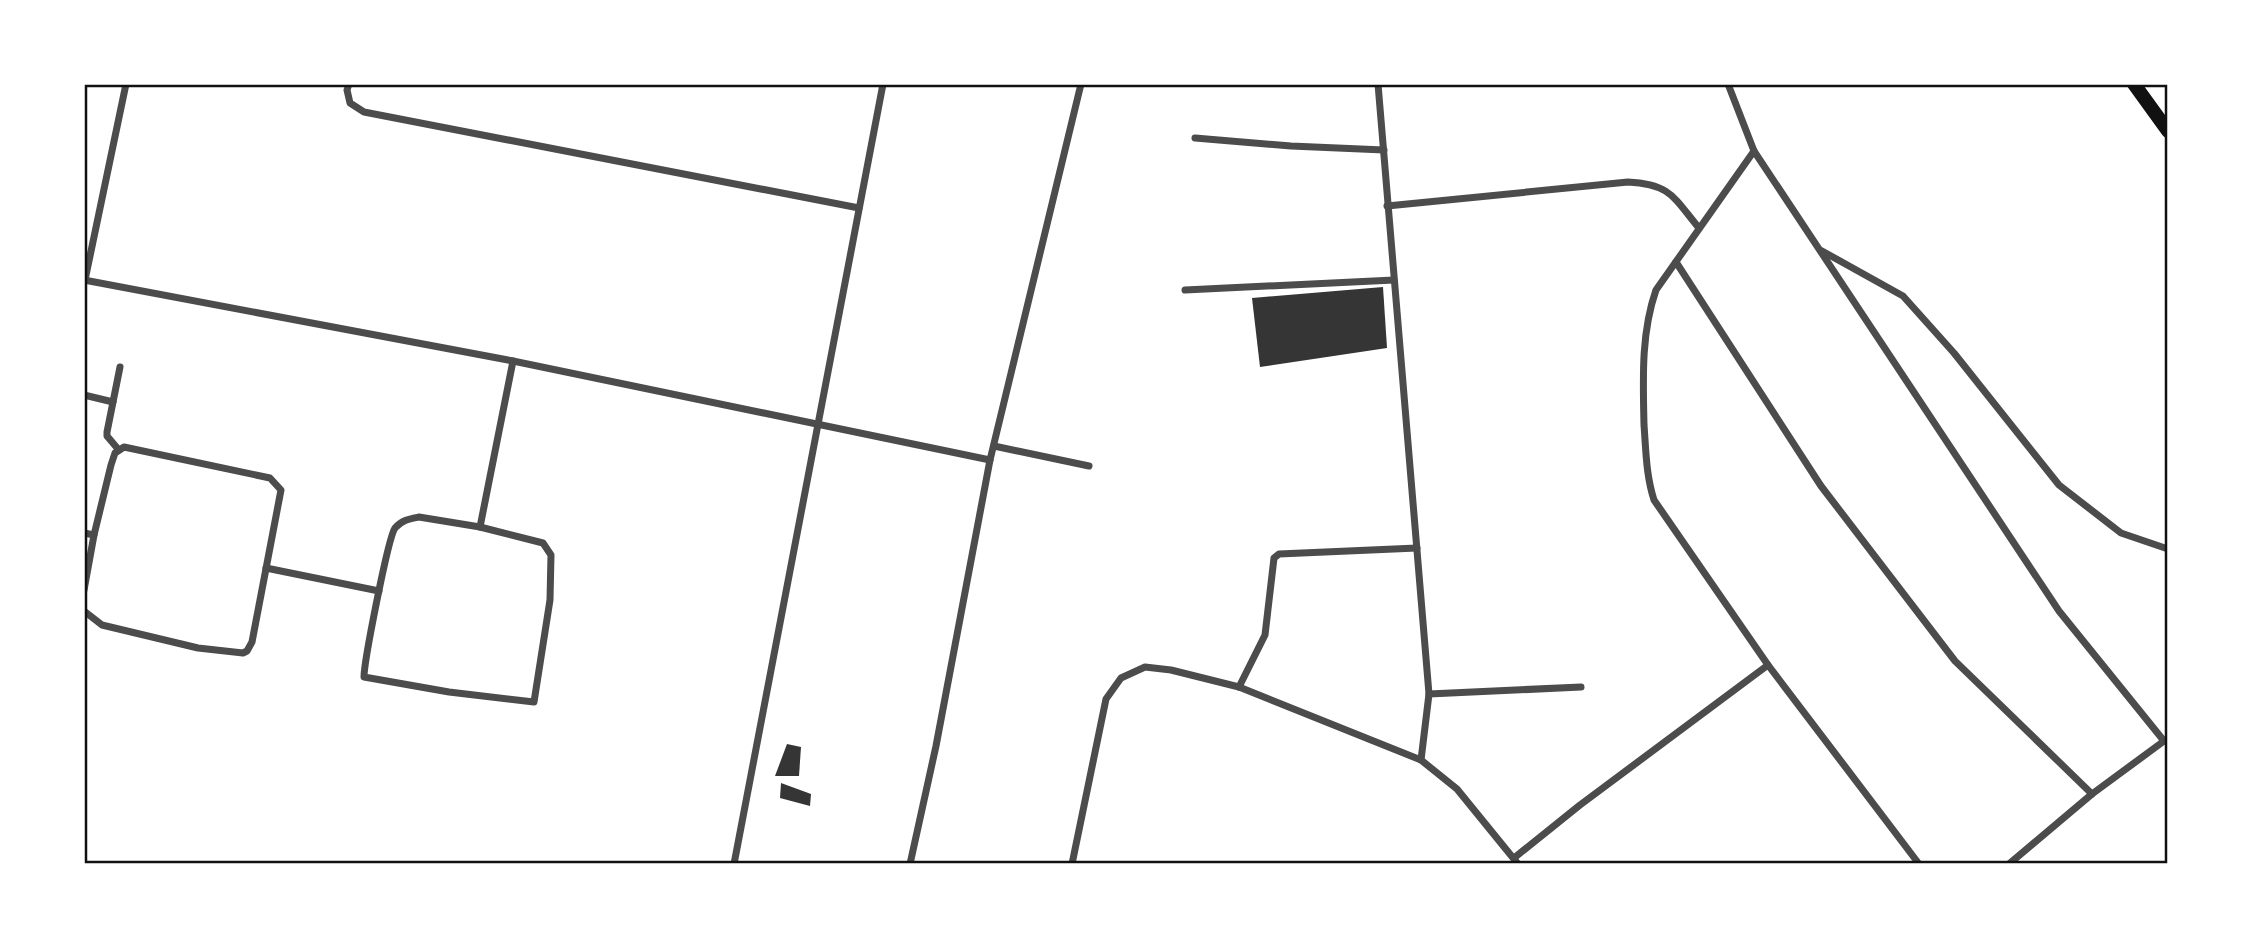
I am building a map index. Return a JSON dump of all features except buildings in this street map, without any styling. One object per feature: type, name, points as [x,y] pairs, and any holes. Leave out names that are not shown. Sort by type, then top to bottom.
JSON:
[{"type":"highway","points":[[2134,84],[2168,131]]},
{"type":"street","points":[[127,84],[84,280],[513,361],[990,460]]},
{"type":"street","points":[[349,84],[350,103],[364,111],[859,208]]},
{"type":"street","points":[[733,864],[883,84]]},
{"type":"street","points":[[910,864],[936,746],[990,460],[1081,84]]},
{"type":"street","points":[[1378,84],[1429,694],[1421,760]]},
{"type":"street","points":[[1728,84],[1754,151],[2059,611],[2166,741],[2092,794],[2009,864]]},
{"type":"street","points":[[1195,138],[1384,150]]},
{"type":"street","points":[[1754,151],[1656,290],[1648,313],[1642,375],[1647,477],[1654,500],[1768,665],[1919,864]]},
{"type":"street","points":[[1387,206],[1647,183],[1666,190],[1699,228]]},
{"type":"street","points":[[1819,249],[1903,296],[1954,353],[2059,485],[2121,533],[2168,549]]},
{"type":"street","points":[[1676,262],[1821,486],[1955,661],[2092,794]]},
{"type":"street","points":[[1185,290],[1394,280]]},
{"type":"street","points":[[480,527],[513,361]]},
{"type":"street","points":[[118,449],[107,436],[120,367]]},
{"type":"street","points":[[84,395],[113,402]]},
{"type":"street","points":[[994,446],[1088,466]]},
{"type":"street","points":[[84,590],[94,535],[111,465],[118,449],[124,447],[270,478],[279,484],[281,490],[267,568],[252,642],[247,651],[243,653],[198,648],[102,625],[84,611]]},
{"type":"street","points":[[419,517],[480,527],[543,543],[551,555],[551,600],[534,702],[474,696],[380,679],[366,679],[363,676],[379,591],[393,530],[405,519],[419,517]]},
{"type":"street","points":[[84,533],[94,535]]},
{"type":"street","points":[[1239,687],[1265,635],[1271,562],[1279,554],[1418,548]]},
{"type":"street","points":[[267,568],[379,591]]},
{"type":"street","points":[[1072,864],[1106,699],[1121,678],[1145,667],[1171,670],[1239,687],[1421,760],[1457,789],[1516,861],[1591,797],[1768,665]]},
{"type":"street","points":[[1429,694],[1581,687]]}]
